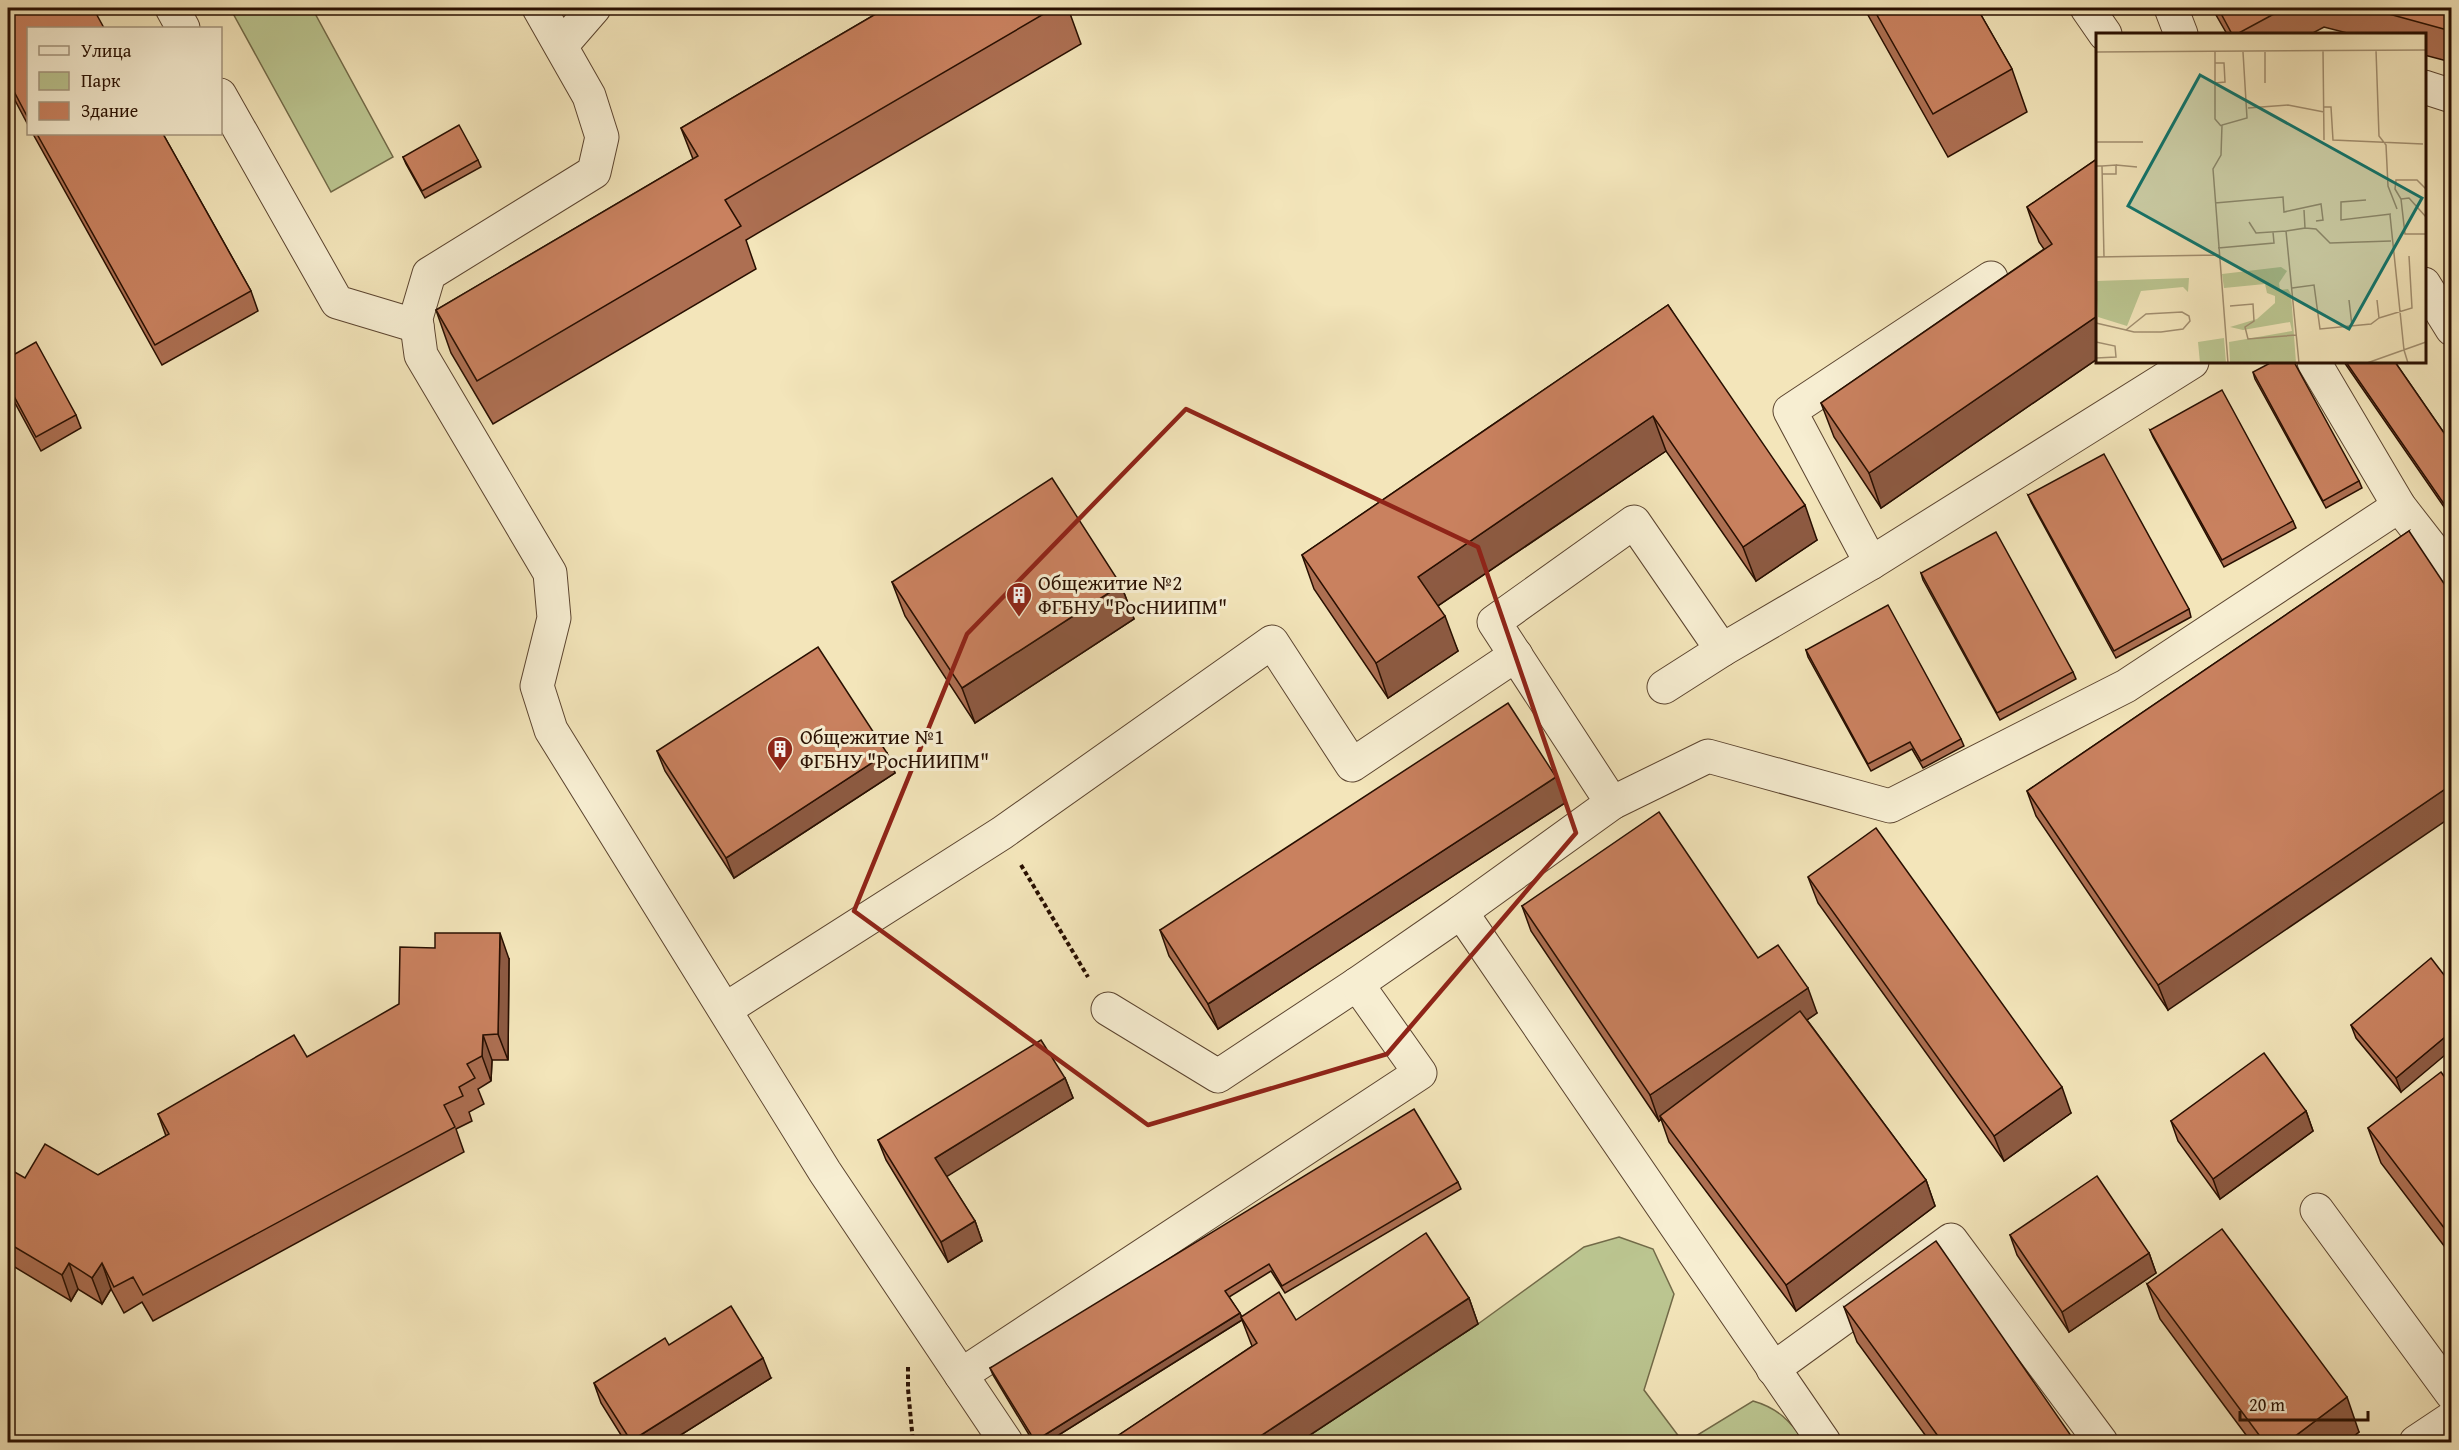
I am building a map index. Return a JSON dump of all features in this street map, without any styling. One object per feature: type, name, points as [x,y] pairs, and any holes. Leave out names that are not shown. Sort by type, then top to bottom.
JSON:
[{"type":"street","points":[[172,8],[182,27]]},
{"type":"street","points":[[539,8],[589,96],[602,137],[594,172],[429,274],[416,318],[421,356],[550,573],[554,618],[537,687],[551,729],[825,1172],[961,1375],[996,1439]]},
{"type":"street","points":[[561,45],[594,8]]},
{"type":"street","points":[[2087,8],[2104,33]]},
{"type":"street","points":[[2171,8],[2181,33]]},
{"type":"street","points":[[2426,88],[2451,96]]},
{"type":"street","points":[[222,99],[338,302],[417,326]]},
{"type":"street","points":[[1871,563],[1790,411],[1991,278]]},
{"type":"street","points":[[2426,287],[2451,329]]},
{"type":"street","points":[[1664,687],[1722,650],[1871,563],[2190,363]]},
{"type":"street","points":[[2315,363],[2399,506],[2451,574]]},
{"type":"street","points":[[1108,1009],[1218,1076],[1461,912],[1612,803],[1708,756],[1890,806],[2126,686],[2399,506]]},
{"type":"street","points":[[1612,803],[1494,622],[1634,522],[1722,650]]},
{"type":"street","points":[[726,1009],[1002,833],[1272,642],[1352,765],[1516,655]]},
{"type":"street","points":[[1461,912],[1824,1443]]},
{"type":"street","points":[[961,1375],[1420,1073],[1357,984]]},
{"type":"street","points":[[2317,1210],[2451,1394]]},
{"type":"street","points":[[1773,1369],[1951,1240],[2102,1443]]},
{"type":"street","points":[[2416,1443],[2451,1418]]},
{"type":"path","points":[[1002,833],[1108,1009]]},
{"type":"path","points":[[914,1443],[908,1389],[909,1344],[918,1310]]},
{"type":"highlighted area","points":[[1186,409],[1478,547],[1576,833],[1387,1054],[1148,1125],[854,911],[967,634]]},
{"type":"green space","points":[[230,8],[312,8],[393,157],[331,192]]},
{"type":"green space","points":[[1619,1237],[1653,1249],[1674,1294],[1644,1390],[1683,1442],[1298,1442],[1478,1324],[1584,1247]]},
{"type":"green space","points":[[1753,1401],[1770,1407],[1783,1416],[1805,1442],[1686,1442]]},
{"type":"building","points":[[8,8],[93,8],[103,27],[27,27],[27,116],[8,80]]},
{"type":"building","points":[[886,8],[1054,8],[725,200],[741,226],[477,381],[436,310],[698,156],[681,128]]},
{"type":"building","points":[[1873,8],[1977,8],[2012,69],[1933,114]]},
{"type":"building","points":[[2218,8],[2285,8],[2239,33],[2231,33]]},
{"type":"building","points":[[2367,8],[2451,8],[2451,31]]},
{"type":"building","points":[[459,125],[478,160],[422,191],[403,157]]},
{"type":"building","points":[[38,135],[164,135],[251,291],[155,345]]},
{"type":"building","points":[[2096,160],[2096,317],[1869,473],[1821,403],[2052,244],[2027,207]]},
{"type":"building","points":[[1668,305],[1805,505],[1743,547],[1653,416],[1418,577],[1445,616],[1376,663],[1302,555]]},
{"type":"building","points":[[36,342],[76,415],[36,437],[8,385],[8,358]]},
{"type":"building","points":[[2270,363],[2295,363],[2359,481],[2323,501],[2253,372]]},
{"type":"building","points":[[2347,363],[2396,363],[2451,443],[2451,514]]},
{"type":"building","points":[[2222,390],[2293,521],[2222,560],[2150,430]]},
{"type":"building","points":[[2104,454],[2189,609],[2114,651],[2028,495]]},
{"type":"building","name":"Общежитие №2 ФГБНУ \"РосНИИПМ\"","points":[[1052,478],[1121,585],[962,688],[892,582]]},
{"type":"building","points":[[2409,531],[2451,594],[2451,785],[2158,985],[2027,791]]},
{"type":"building","points":[[1996,532],[2073,672],[1997,713],[1921,573]]},
{"type":"building","points":[[1888,605],[1961,739],[1921,761],[1910,742],[1868,764],[1806,650]]},
{"type":"building","name":"Общежитие №1 ФГБНУ \"РосНИИПМ\"","points":[[818,647],[887,753],[726,858],[657,751]]},
{"type":"building","points":[[1508,703],[1556,777],[1208,1004],[1160,930]]},
{"type":"building","points":[[1659,812],[1758,958],[1778,945],[1808,988],[1650,1095],[1522,906]]},
{"type":"building","points":[[1876,828],[2062,1087],[1994,1136],[1808,877]]},
{"type":"building","points":[[435,933],[500,933],[498,1034],[483,1035],[482,1056],[467,1064],[475,1078],[459,1087],[463,1096],[444,1105],[455,1127],[143,1295],[133,1277],[114,1287],[102,1263],[92,1278],[69,1263],[62,1275],[8,1243],[8,1180],[13,1171],[25,1178],[45,1144],[98,1175],[169,1134],[158,1114],[294,1035],[307,1057],[399,1004],[400,947],[435,948]]},
{"type":"building","points":[[2431,958],[2451,984],[2451,1032],[2396,1078],[2351,1025]]},
{"type":"building","points":[[1800,1011],[1926,1180],[1786,1285],[1660,1116]]},
{"type":"building","points":[[1041,1040],[1065,1078],[935,1158],[975,1221],[941,1242],[878,1140]]},
{"type":"building","points":[[2264,1053],[2306,1111],[2213,1179],[2171,1121]]},
{"type":"building","points":[[2441,1072],[2451,1086],[2451,1237],[2368,1128]]},
{"type":"building","points":[[1414,1109],[1458,1182],[1282,1286],[1269,1264],[1225,1291],[1240,1313],[1035,1441],[990,1368]]},
{"type":"building","points":[[2097,1176],[2149,1253],[2062,1312],[2010,1235]]},
{"type":"building","points":[[2222,1229],[2347,1397],[2286,1443],[2265,1443],[2147,1284]]},
{"type":"building","points":[[1426,1233],[1469,1298],[1250,1443],[1116,1443],[1113,1439],[1257,1343],[1241,1317],[1279,1292],[1296,1320]]},
{"type":"building","points":[[1936,1241],[2076,1443],[1943,1443],[1844,1307]]},
{"type":"building","points":[[731,1306],[763,1358],[631,1441],[594,1383],[665,1338],[669,1345]]},
{"type":"building","points":[[1531,1438],[1534,1443],[1523,1443]]},
{"type":"place","name":"Общежитие №2 ФГБНУ \"РосНИИПМ\"","points":[[1019,618]]},
{"type":"place","name":"Общежитие №1 ФГБНУ \"РосНИИПМ\"","points":[[780,772]]}]
